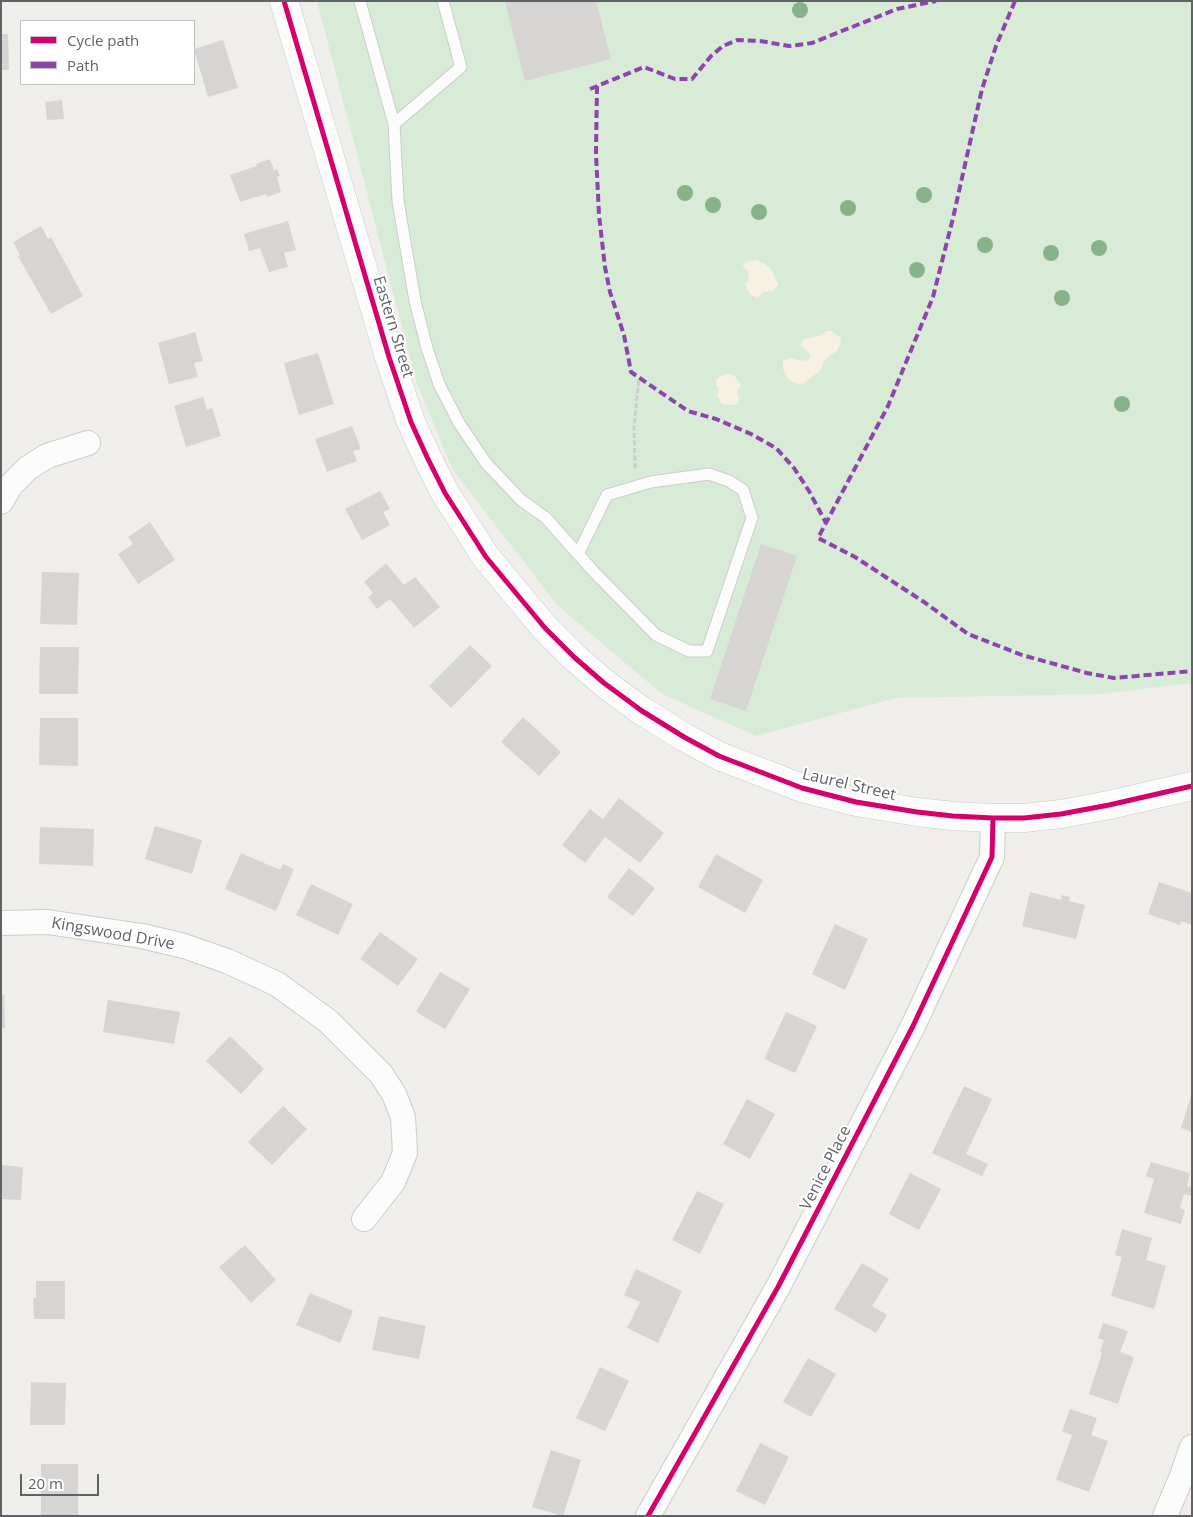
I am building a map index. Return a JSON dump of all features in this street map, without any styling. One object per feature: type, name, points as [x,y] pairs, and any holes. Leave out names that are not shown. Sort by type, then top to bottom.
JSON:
[{"type":"street","name":"Eastern Street","points":[[284,1],[378,322],[411,422],[427,457],[462,520],[486,556],[545,628]]},
{"type":"street","points":[[1,502],[11,485],[28,468],[47,456],[88,443]]},
{"type":"street","name":"Laurel Street","points":[[545,628],[604,683],[651,716],[719,756],[802,788],[856,802],[917,812],[993,818],[1024,818],[1119,804],[1192,786]]},
{"type":"street","name":"Venice Place","points":[[648,1516],[778,1287],[913,1026],[992,858],[993,818]]},
{"type":"street","name":"Kingswood Drive","points":[[1,923],[48,922],[142,936],[184,946],[226,961],[277,984],[328,1021],[381,1074],[394,1094],[403,1117],[405,1153],[393,1182],[364,1219]]},
{"type":"street","points":[[1165,1516],[1192,1446]]},
{"type":"lane","points":[[360,1],[394,124],[398,201],[415,301],[427,348],[439,384],[459,423],[486,463],[521,500],[546,518],[578,554],[656,635],[689,650],[707,651],[752,518],[743,490],[728,481],[708,474],[651,482],[607,495],[578,554]]},
{"type":"lane","points":[[394,124],[461,67],[443,1]]},
{"type":"path","points":[[635,486],[634,426],[639,378]]},
{"type":"green space","points":[[317,1],[1192,1],[1192,683],[1101,694],[896,698],[756,736],[662,694],[558,606],[453,470],[417,384]]},
{"type":"sand","points":[[756,260],[771,269],[778,283],[773,291],[763,292],[758,298],[751,295],[747,289],[745,284],[748,281],[748,271],[742,266],[747,262]]},
{"type":"sand","points":[[827,331],[831,331],[841,338],[841,343],[836,352],[824,361],[820,371],[804,383],[798,384],[789,380],[783,369],[783,362],[791,358],[803,361],[808,360],[811,355],[801,345],[802,342],[804,339],[819,336]]},
{"type":"sand","points":[[726,374],[734,375],[741,385],[737,392],[738,403],[734,405],[722,404],[717,396],[719,389],[716,381]]},
{"type":"building","points":[[505,1],[596,1],[611,59],[525,81]]},
{"type":"building","points":[[1,34],[8,34],[9,70],[1,70]]},
{"type":"building","points":[[223,40],[238,88],[208,97],[195,49]]},
{"type":"building","points":[[62,100],[64,119],[47,120],[45,102]]},
{"type":"building","points":[[270,159],[274,170],[277,169],[280,176],[277,177],[281,192],[267,197],[266,194],[240,202],[230,175],[257,166],[256,164]]},
{"type":"building","points":[[288,221],[296,250],[284,253],[288,267],[269,272],[260,248],[249,251],[244,234]]},
{"type":"building","points":[[41,226],[48,239],[51,237],[83,296],[51,314],[18,256],[20,255],[13,242]]},
{"type":"building","points":[[195,332],[203,361],[194,363],[198,377],[169,384],[158,343]]},
{"type":"building","points":[[318,353],[334,404],[299,415],[284,363]]},
{"type":"building","points":[[203,397],[207,410],[212,408],[221,436],[186,447],[174,406]]},
{"type":"building","points":[[352,426],[361,449],[353,451],[357,461],[327,472],[315,439]]},
{"type":"building","points":[[380,491],[390,509],[383,512],[390,525],[362,540],[345,509]]},
{"type":"building","points":[[150,522],[175,560],[138,584],[118,554],[133,544],[128,537]]},
{"type":"building","points":[[761,544],[797,556],[746,711],[710,699]]},
{"type":"building","points":[[386,563],[404,585],[415,577],[440,607],[414,628],[390,599],[377,609],[368,597],[373,593],[364,582]]},
{"type":"building","points":[[42,572],[79,573],[77,625],[40,624]]},
{"type":"building","points":[[470,645],[492,666],[451,708],[429,686]]},
{"type":"building","points":[[40,647],[79,647],[78,694],[39,694]]},
{"type":"building","points":[[523,717],[561,752],[539,776],[501,742]]},
{"type":"building","points":[[40,718],[78,718],[78,766],[39,765]]},
{"type":"building","points":[[619,798],[664,833],[640,863],[605,837],[585,863],[562,845],[590,809],[603,819]]},
{"type":"building","points":[[155,826],[202,840],[192,874],[145,859]]},
{"type":"building","points":[[40,827],[94,829],[93,866],[39,864]]},
{"type":"building","points":[[241,853],[280,870],[283,864],[294,869],[276,911],[225,889]]},
{"type":"building","points":[[716,854],[763,880],[745,913],[698,887]]},
{"type":"building","points":[[629,868],[655,888],[633,916],[607,897]]},
{"type":"building","points":[[1159,882],[1192,893],[1192,925],[1181,921],[1180,925],[1148,914]]},
{"type":"building","points":[[311,884],[353,904],[338,935],[296,915]]},
{"type":"building","points":[[1030,892],[1061,900],[1062,895],[1070,897],[1069,901],[1085,905],[1076,939],[1022,926]]},
{"type":"building","points":[[835,924],[868,939],[845,990],[812,974]]},
{"type":"building","points":[[380,932],[418,959],[398,986],[360,959]]},
{"type":"building","points":[[440,972],[470,989],[445,1029],[416,1012]]},
{"type":"building","points":[[1,995],[4,995],[5,1028],[1,1028]]},
{"type":"building","points":[[108,1000],[180,1012],[174,1044],[103,1032]]},
{"type":"building","points":[[786,1012],[817,1026],[795,1073],[764,1059]]},
{"type":"building","points":[[230,1036],[264,1069],[241,1094],[206,1061]]},
{"type":"building","points":[[964,1086],[992,1099],[966,1154],[988,1164],[982,1176],[932,1153]]},
{"type":"building","points":[[1192,1096],[1192,1132],[1181,1128]]},
{"type":"building","points":[[747,1099],[775,1114],[750,1159],[723,1144]]},
{"type":"building","points":[[283,1106],[307,1129],[272,1165],[248,1142]]},
{"type":"building","points":[[1151,1162],[1190,1173],[1187,1186],[1192,1187],[1192,1192],[1191,1196],[1184,1194],[1180,1208],[1185,1210],[1181,1224],[1144,1213],[1154,1179],[1146,1176]]},
{"type":"building","points":[[1,1165],[23,1167],[21,1200],[1,1199]]},
{"type":"building","points":[[910,1173],[941,1189],[919,1230],[889,1214]]},
{"type":"building","points":[[697,1191],[724,1204],[700,1254],[672,1240]]},
{"type":"building","points":[[1122,1229],[1152,1238],[1146,1260],[1166,1266],[1154,1309],[1111,1296],[1122,1257],[1115,1255]]},
{"type":"building","points":[[245,1245],[276,1280],[251,1303],[219,1267]]},
{"type":"building","points":[[862,1263],[889,1279],[872,1306],[887,1315],[876,1333],[834,1309]]},
{"type":"building","points":[[636,1269],[682,1291],[658,1343],[627,1328],[640,1302],[624,1295]]},
{"type":"building","points":[[36,1281],[65,1281],[65,1319],[34,1319],[33,1298],[36,1298]]},
{"type":"building","points":[[310,1293],[353,1311],[340,1343],[296,1325]]},
{"type":"building","points":[[379,1316],[426,1326],[419,1359],[372,1350]]},
{"type":"building","points":[[1103,1323],[1128,1331],[1120,1352],[1134,1357],[1118,1404],[1089,1394],[1102,1353],[1100,1352],[1104,1340],[1098,1338]]},
{"type":"building","points":[[808,1358],[836,1374],[811,1417],[783,1402]]},
{"type":"building","points":[[600,1367],[629,1381],[605,1431],[576,1418]]},
{"type":"building","points":[[31,1382],[66,1383],[65,1425],[30,1425]]},
{"type":"building","points":[[1070,1409],[1097,1418],[1091,1435],[1108,1441],[1089,1492],[1056,1480],[1072,1435],[1062,1431]]},
{"type":"building","points":[[760,1443],[789,1457],[765,1505],[736,1491]]},
{"type":"building","points":[[551,1450],[581,1460],[563,1516],[532,1507]]},
{"type":"building","points":[[41,1464],[78,1464],[78,1516],[41,1516]]},
{"type":"marked path","points":[[590,89],[644,67],[675,79],[692,79],[711,56],[723,46],[737,40],[760,41],[789,46],[812,43],[897,9],[936,1]]},
{"type":"marked path","points":[[1015,1],[996,46],[982,89],[933,297],[888,406],[818,538],[855,557],[924,602],[968,634],[1022,655],[1087,673],[1114,678],[1192,671]]},
{"type":"marked path","points":[[597,86],[596,154],[599,215],[605,267],[610,292],[624,335],[631,372],[688,411],[716,419],[751,434],[776,448],[794,468],[826,523]]},
{"type":"cycle path","points":[[284,1],[389,357],[411,422],[427,457],[445,493],[486,557],[545,628],[604,683],[642,711],[719,756],[802,788],[856,802],[953,816],[1024,818],[1061,814],[1109,805],[1192,786]]},
{"type":"cycle path","points":[[648,1516],[778,1287],[913,1026],[992,857],[993,818]]}]
